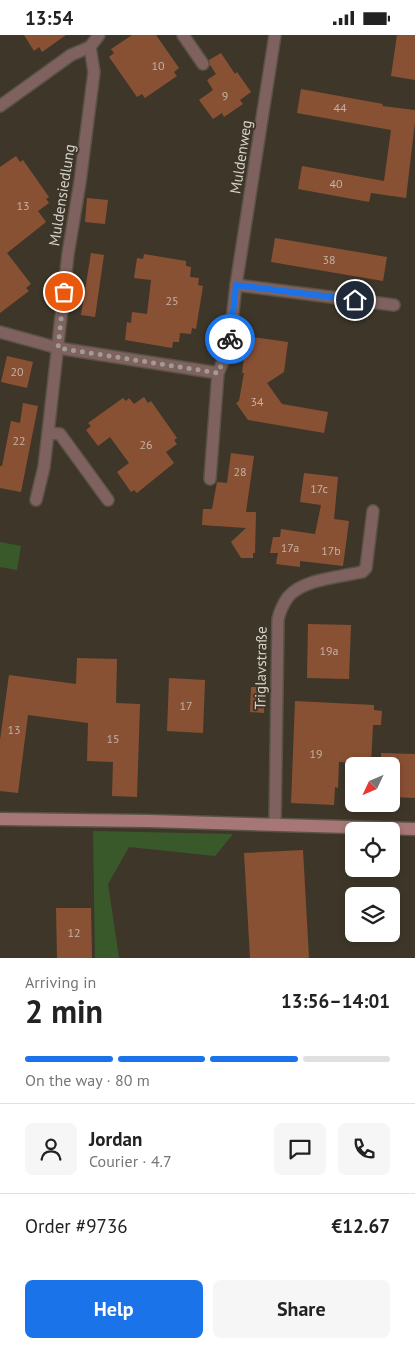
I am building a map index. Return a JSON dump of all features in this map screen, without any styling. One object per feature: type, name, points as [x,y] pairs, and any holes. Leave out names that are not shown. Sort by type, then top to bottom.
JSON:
[{"type":"street","points":[[0,106],[71,55],[90,47],[99,35]]},
{"type":"street","points":[[183,35],[203,64]]},
{"type":"street","name":"Muldenweg","points":[[210,479],[218,373],[229,347],[236,285],[275,35]]},
{"type":"street","name":"Muldensiedlung","points":[[36,500],[44,467],[68,254],[80,182],[94,72],[90,47]]},
{"type":"street","points":[[236,285],[394,305]]},
{"type":"street","points":[[0,332],[58,348],[218,373]]},
{"type":"street","points":[[48,433],[60,434],[108,500]]},
{"type":"street","name":"Triglavstraße","points":[[275,825],[278,619],[281,608],[295,590],[310,583],[362,572],[366,568],[373,511]]},
{"type":"street","points":[[0,819],[150,821],[415,829]]},
{"type":"green space","points":[[0,542],[21,546],[17,570],[0,567]]},
{"type":"green space","points":[[93,831],[233,834],[215,856],[129,847],[108,884],[119,958],[95,958]]},
{"type":"building","points":[[24,35],[66,35],[42,52],[39,47],[34,51]]},
{"type":"building","points":[[132,35],[156,35],[179,68],[174,72],[177,76],[145,98],[142,94],[137,97],[109,57],[114,53],[111,49]]},
{"type":"building","points":[[397,35],[415,35],[415,80],[391,76]]},
{"type":"building","points":[[221,53],[235,74],[237,72],[251,92],[240,100],[243,104],[224,117],[222,113],[213,119],[199,100],[213,90],[207,80],[216,74],[209,60]]},
{"type":"building","points":[[301,89],[383,104],[382,106],[415,110],[406,198],[371,193],[369,202],[298,189],[302,166],[384,181],[391,130],[297,113]]},
{"type":"building","points":[[16,156],[20,162],[23,160],[49,197],[46,199],[49,203],[38,211],[46,222],[7,253],[31,284],[26,288],[29,291],[0,313],[0,167]]},
{"type":"building","points":[[87,198],[108,200],[105,224],[85,222]]},
{"type":"building","points":[[275,238],[387,257],[383,281],[271,262]]},
{"type":"building","points":[[91,253],[104,255],[95,317],[81,315]]},
{"type":"building","points":[[144,254],[186,261],[186,266],[191,267],[190,277],[199,278],[198,285],[203,286],[196,329],[192,328],[191,334],[180,333],[179,342],[173,342],[172,348],[125,340],[127,322],[131,323],[132,312],[147,314],[151,280],[134,278],[137,258],[143,259]]},
{"type":"building","points":[[252,337],[288,342],[284,372],[267,383],[282,404],[328,412],[324,433],[248,420],[236,403],[239,401],[244,373],[242,373],[245,350],[250,351]]},
{"type":"building","points":[[7,356],[33,362],[27,388],[1,382]]},
{"type":"building","points":[[144,397],[148,403],[151,401],[177,438],[174,440],[177,444],[166,452],[174,463],[137,493],[134,490],[131,492],[117,472],[129,463],[110,437],[98,446],[86,430],[91,426],[88,423],[123,398],[126,401],[129,398],[134,404]]},
{"type":"building","points":[[23,403],[38,406],[21,492],[0,488],[0,466],[2,466],[11,421],[20,423]]},
{"type":"building","points":[[231,453],[254,456],[246,512],[256,512],[255,553],[253,553],[253,558],[241,558],[231,542],[246,528],[202,525],[203,509],[212,509],[217,482],[227,483]]},
{"type":"building","points":[[304,473],[338,477],[334,519],[349,521],[343,566],[300,561],[300,567],[276,564],[278,553],[270,553],[273,537],[280,537],[281,529],[315,534],[321,505],[300,502]]},
{"type":"building","points":[[308,624],[351,625],[349,679],[307,678]]},
{"type":"building","points":[[77,658],[117,659],[116,703],[140,704],[137,797],[112,796],[113,762],[87,761],[88,723],[28,715],[18,793],[0,791],[0,740],[9,675],[76,684]]},
{"type":"building","points":[[169,678],[205,680],[203,733],[167,731]]},
{"type":"building","points":[[251,687],[265,687],[264,713],[250,712]]},
{"type":"building","points":[[295,701],[374,705],[374,710],[382,711],[381,725],[373,725],[371,757],[345,757],[345,762],[339,762],[338,788],[335,787],[334,805],[291,803]]},
{"type":"building","points":[[381,753],[415,754],[415,798],[400,797],[400,757],[381,757]]},
{"type":"building","points":[[303,850],[309,958],[250,958],[244,853]]},
{"type":"building","points":[[56,908],[91,908],[92,958],[57,958]]},
{"type":"way so far","points":[[64,292],[58,348],[218,373],[229,347],[230,339]]},
{"type":"route","points":[[230,339],[236,285],[355,300]]}]
